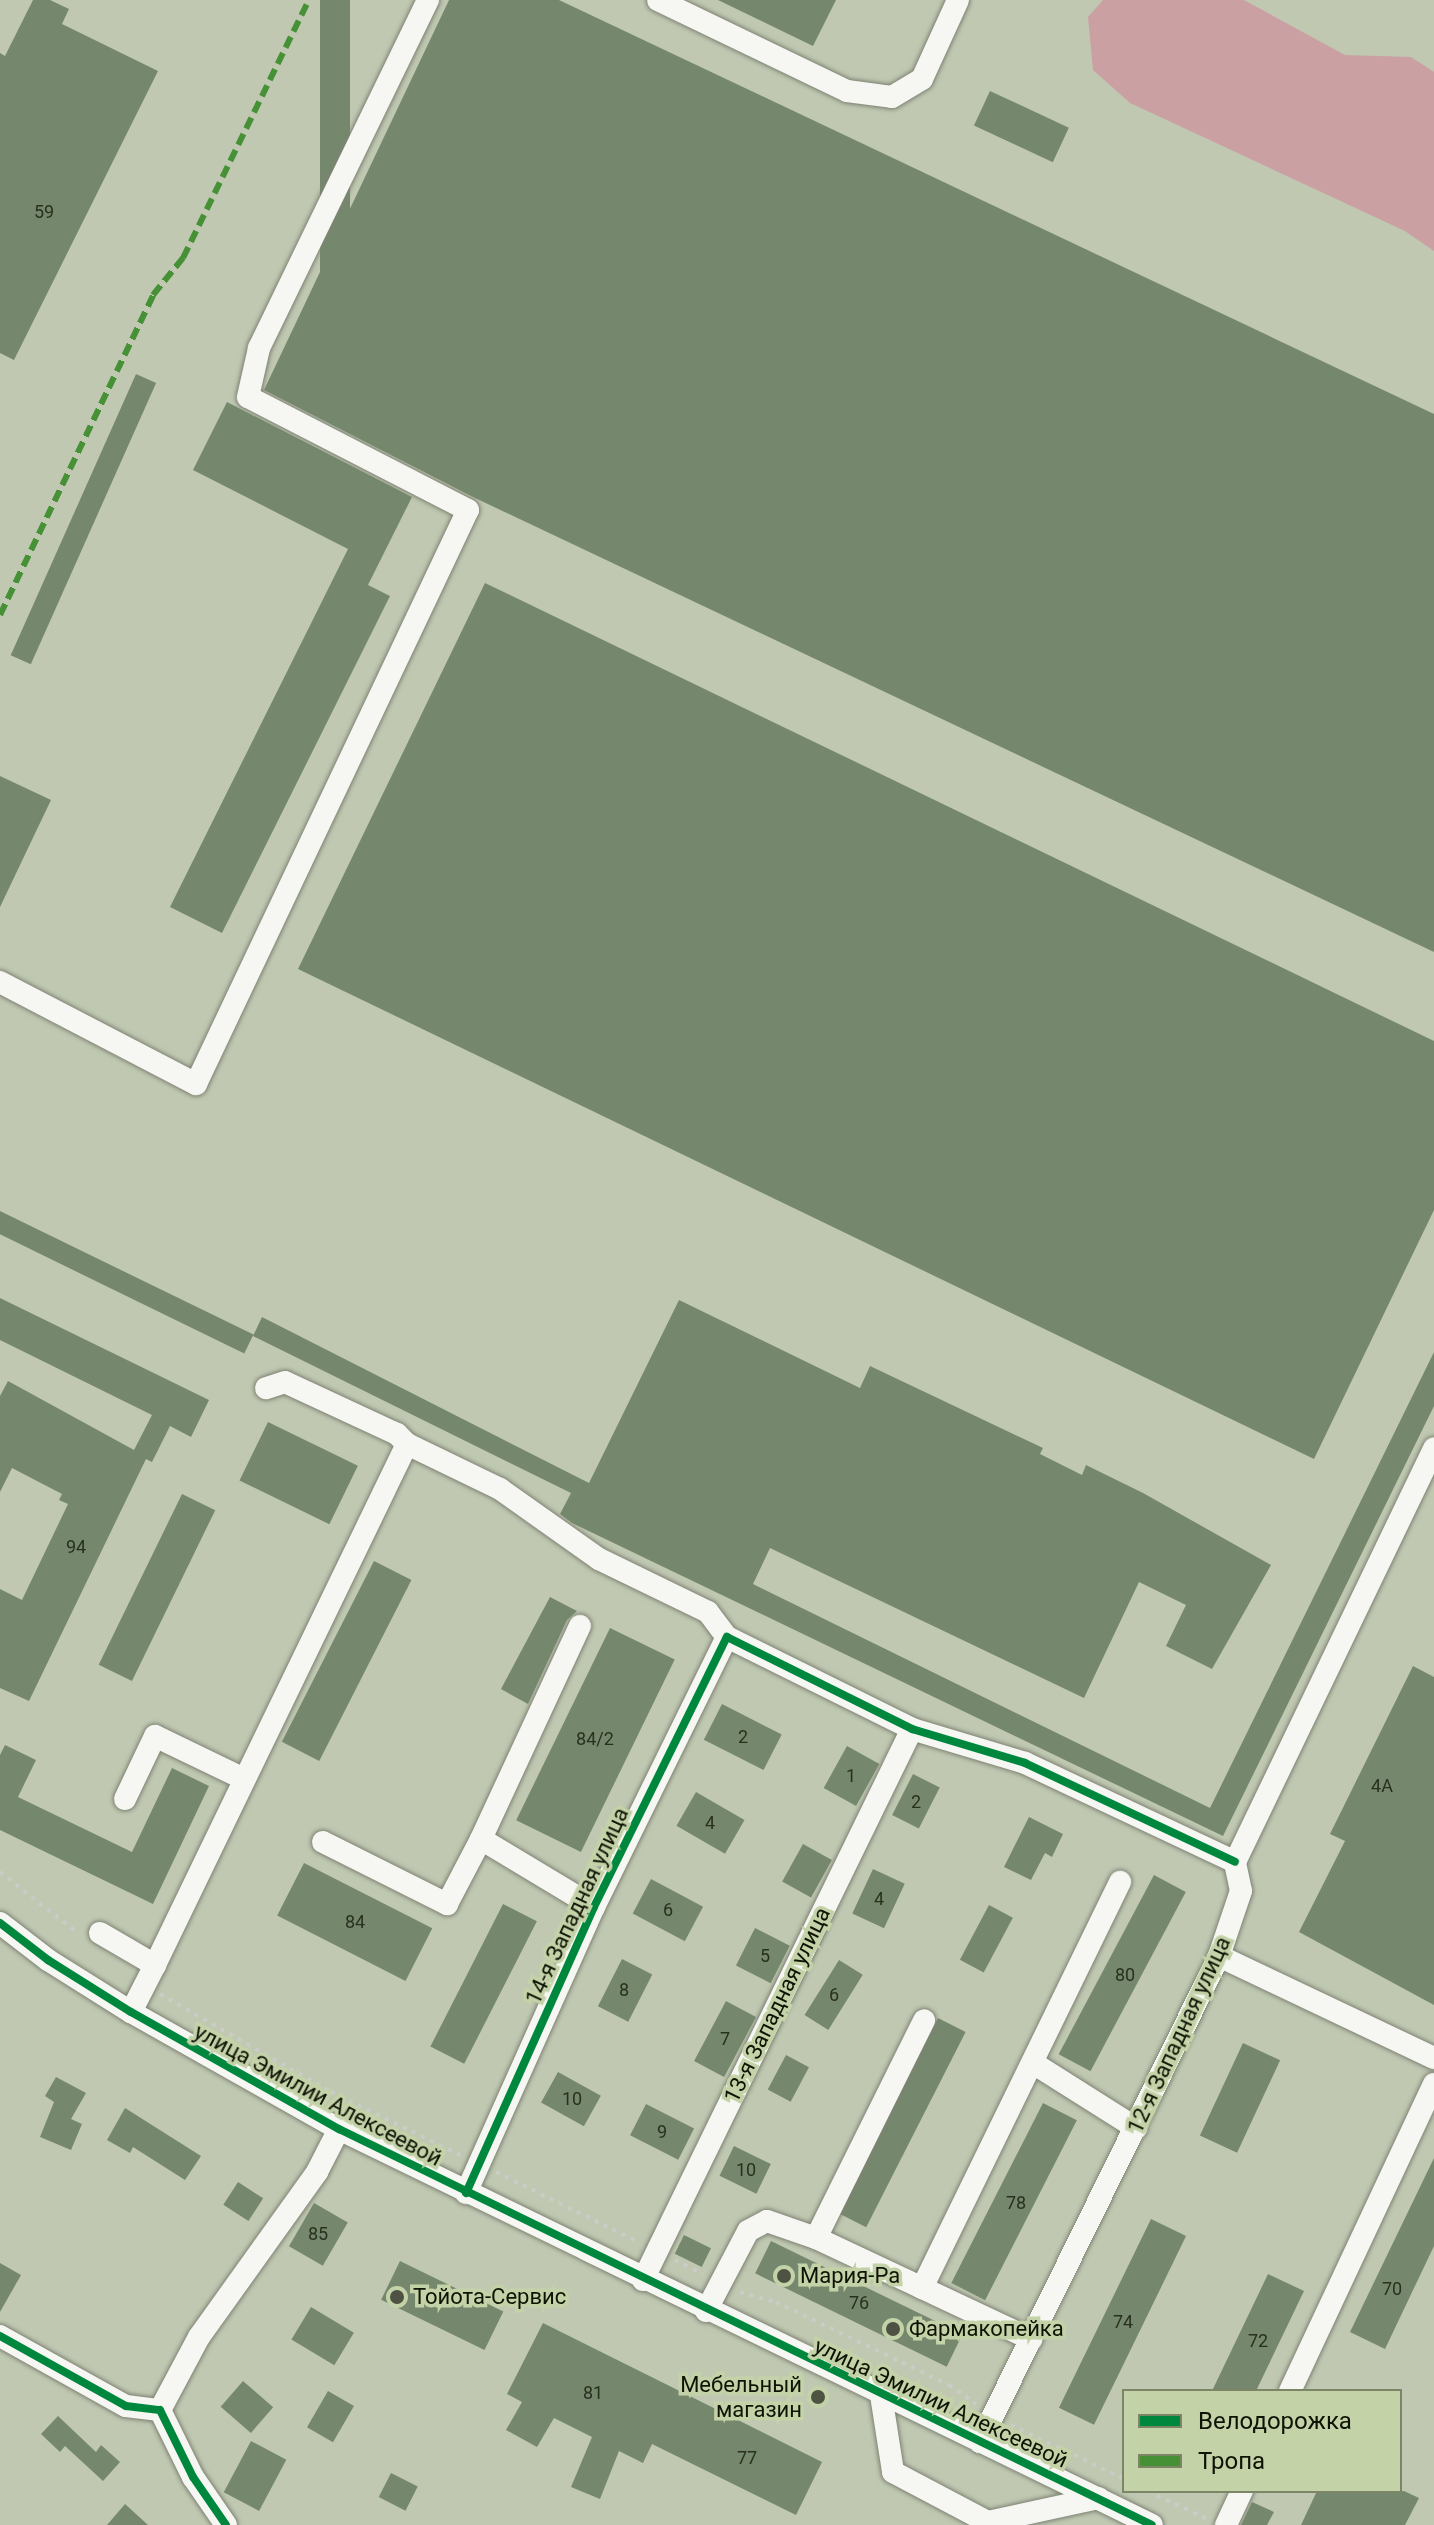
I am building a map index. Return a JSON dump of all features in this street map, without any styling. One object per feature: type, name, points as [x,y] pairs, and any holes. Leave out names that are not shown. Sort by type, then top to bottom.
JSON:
[{"type":"street","points":[[0,982],[196,1084],[468,510],[248,397],[259,348],[428,0]]},
{"type":"street","points":[[658,0],[847,91],[892,97],[922,79],[958,0]]},
{"type":"street","points":[[266,1388],[285,1382],[397,1434],[407,1444],[500,1489],[599,1559],[708,1612],[727,1637],[912,1729],[1025,1763],[1235,1862]]},
{"type":"street","points":[[131,2012],[242,1778],[407,1444]]},
{"type":"street","name":"12-я Западная улица","points":[[980,2442],[1219,1956],[1241,1891],[1235,1862],[1434,1448]]},
{"type":"street","points":[[323,1842],[447,1904],[481,1839],[580,1626]]},
{"type":"street","name":"14-я Западная улица","points":[[466,2193],[594,1907],[727,1637]]},
{"type":"street","name":"13-я Западная улица","points":[[643,2280],[912,1729]]},
{"type":"street","points":[[125,1799],[155,1736],[242,1778]]},
{"type":"street","points":[[481,1839],[594,1907]]},
{"type":"street","points":[[922,2288],[1120,1882]]},
{"type":"street","name":"улица Эмилии Алексеевой","points":[[0,1923],[48,1960],[131,2012],[339,2129],[706,2311],[1152,2525]]},
{"type":"street","points":[[92,1936],[150,1975]]},
{"type":"street","points":[[1219,1956],[1434,2058]]},
{"type":"street","points":[[816,2238],[924,2020]]},
{"type":"street","points":[[1033,2063],[1136,2128]]},
{"type":"street","points":[[1291,2389],[1434,2084]]},
{"type":"street","points":[[160,2410],[199,2337],[317,2172],[339,2129]]},
{"type":"street","points":[[706,2311],[748,2231],[767,2221],[816,2238],[1031,2339]]},
{"type":"street","points":[[0,2336],[126,2406],[160,2410]]},
{"type":"street","points":[[881,2395],[893,2472],[988,2522],[1098,2498]]},
{"type":"street","points":[[160,2410],[193,2477],[226,2525]]},
{"type":"street","points":[[1226,2525],[1241,2493]]},
{"type":"path","points":[[0,1872],[92,1936]]},
{"type":"path","points":[[150,1975],[331,2092],[721,2283],[824,2325],[949,2385],[993,2416],[1122,2478]]},
{"type":"path","points":[[820,2333],[824,2325]]},
{"type":"path","points":[[1152,2493],[1218,2525]]},
{"type":"shaded area","points":[[1103,0],[1244,0],[1345,55],[1411,57],[1434,72],[1434,251],[1405,231],[1130,103],[1093,70],[1088,17]]},
{"type":"building","points":[[33,0],[50,0],[69,9],[62,24],[158,71],[14,360],[0,353],[0,53],[5,56]]},
{"type":"building","points":[[320,0],[350,0],[350,343],[320,343]]},
{"type":"building","points":[[449,0],[559,0],[1434,414],[1434,952],[473,497],[264,390]]},
{"type":"building","points":[[718,0],[836,0],[813,46]]},
{"type":"building","points":[[990,91],[1069,128],[1053,162],[974,125]]},
{"type":"building","points":[[136,374],[156,383],[31,664],[11,655]]},
{"type":"building","points":[[227,402],[412,497],[368,585],[390,596],[222,933],[170,907],[348,549],[193,470]]},
{"type":"building","points":[[485,583],[1434,1041],[1434,1210],[1314,1459],[298,969]]},
{"type":"building","points":[[0,776],[51,800],[0,907]]},
{"type":"building","points":[[0,1211],[253,1335],[244,1353],[0,1234]]},
{"type":"building","points":[[0,1298],[209,1400],[191,1437],[170,1426],[152,1462],[146,1459],[29,1701],[0,1688],[0,1589],[22,1600],[68,1504],[59,1500],[62,1494],[12,1468],[0,1492],[0,1396],[8,1381],[134,1450],[152,1415],[0,1340]]},
{"type":"building","points":[[679,1300],[860,1388],[870,1366],[1043,1448],[1040,1454],[1082,1475],[1086,1465],[1143,1493],[1271,1565],[1212,1669],[1166,1646],[1186,1605],[1139,1582],[1084,1698],[770,1548],[753,1584],[1210,1808],[1434,1352],[1434,1406],[1223,1836],[572,1523],[560,1514],[571,1493],[253,1336],[262,1317],[589,1483]]},
{"type":"building","points":[[268,1422],[358,1466],[329,1524],[240,1480]]},
{"type":"building","points":[[182,1494],[215,1510],[132,1681],[99,1665]]},
{"type":"building","points":[[374,1561],[411,1580],[319,1761],[282,1742]]},
{"type":"building","points":[[550,1597],[577,1611],[567,1620],[528,1704],[501,1689]]},
{"type":"building","points":[[610,1628],[675,1660],[581,1852],[516,1820]]},
{"type":"building","points":[[1413,1666],[1434,1677],[1434,2005],[1299,1932],[1345,1841],[1330,1834]]},
{"type":"building","points":[[722,1704],[782,1734],[764,1770],[704,1740]]},
{"type":"building","points":[[5,1745],[36,1760],[18,1797],[132,1852],[172,1768],[209,1786],[153,1904],[0,1830],[0,1755]]},
{"type":"building","points":[[847,1746],[879,1764],[856,1806],[824,1788]]},
{"type":"building","points":[[913,1774],[940,1788],[919,1829],[892,1815]]},
{"type":"building","points":[[696,1792],[744,1820],[725,1854],[676,1826]]},
{"type":"building","points":[[1029,1817],[1063,1834],[1052,1857],[1045,1853],[1031,1880],[1004,1867]]},
{"type":"building","points":[[803,1844],[832,1860],[811,1898],[782,1882]]},
{"type":"building","points":[[304,1863],[432,1928],[406,1981],[277,1916]]},
{"type":"building","points":[[873,1869],[905,1884],[884,1928],[852,1913]]},
{"type":"building","points":[[1154,1875],[1186,1892],[1090,2071],[1059,2054]]},
{"type":"building","points":[[651,1879],[703,1907],[685,1941],[633,1913]]},
{"type":"building","points":[[503,1904],[537,1921],[464,2064],[430,2047]]},
{"type":"building","points":[[989,1905],[1013,1918],[984,1972],[960,1960]]},
{"type":"building","points":[[755,1928],[790,1946],[771,1983],[736,1965]]},
{"type":"building","points":[[622,1959],[652,1974],[628,2022],[598,2006]]},
{"type":"building","points":[[839,1960],[863,1975],[828,2030],[805,2015]]},
{"type":"building","points":[[726,2001],[756,2017],[724,2077],[694,2061]]},
{"type":"building","points":[[938,2018],[966,2032],[866,2227],[839,2213]]},
{"type":"building","points":[[1243,2043],[1280,2060],[1237,2153],[1200,2135]]},
{"type":"building","points":[[786,2055],[809,2067],[791,2102],[768,2089]]},
{"type":"building","points":[[558,2072],[601,2096],[584,2126],[541,2103]]},
{"type":"building","points":[[56,2077],[86,2093],[71,2119],[82,2124],[71,2150],[40,2137],[54,2102],[45,2096]]},
{"type":"building","points":[[1043,2103],[1077,2120],[985,2300],[951,2283]]},
{"type":"building","points":[[646,2104],[694,2129],[678,2160],[630,2135]]},
{"type":"building","points":[[125,2108],[201,2156],[185,2180],[133,2147],[130,2153],[107,2140]]},
{"type":"building","points":[[734,2146],[771,2164],[756,2194],[720,2176]]},
{"type":"building","points":[[1434,2158],[1434,2246],[1385,2349],[1350,2332]]},
{"type":"building","points":[[238,2182],[263,2198],[248,2221],[223,2205]]},
{"type":"building","points":[[314,2203],[348,2222],[323,2266],[289,2246]]},
{"type":"building","points":[[1151,2219],[1186,2236],[1094,2425],[1059,2408]]},
{"type":"building","points":[[684,2235],[711,2248],[702,2267],[675,2254]]},
{"type":"building","points":[[771,2241],[962,2334],[947,2367],[755,2273]]},
{"type":"building","points":[[400,2261],[503,2311],[485,2350],[381,2300]]},
{"type":"building","points":[[0,2263],[21,2275],[0,2312]]},
{"type":"building","points":[[1268,2274],[1304,2291],[1257,2389],[1213,2389]]},
{"type":"building","points":[[311,2307],[354,2333],[334,2365],[291,2340]]},
{"type":"building","points":[[543,2323],[822,2462],[796,2515],[652,2444],[643,2463],[619,2451],[600,2499],[571,2487],[592,2437],[554,2418],[537,2447],[506,2430],[522,2402],[507,2394]]},
{"type":"building","points":[[243,2381],[273,2407],[251,2433],[221,2407]]},
{"type":"building","points":[[328,2391],[354,2406],[333,2442],[307,2427]]},
{"type":"building","points":[[58,2416],[96,2452],[101,2445],[120,2462],[103,2481],[65,2446],[60,2452],[41,2434]]},
{"type":"building","points":[[251,2441],[286,2460],[259,2511],[224,2492]]},
{"type":"building","points":[[391,2473],[418,2487],[405,2511],[379,2497]]},
{"type":"building","points":[[1404,2491],[1419,2498],[1405,2525],[1301,2525],[1316,2493]]},
{"type":"building","points":[[1252,2502],[1274,2512],[1267,2525],[1241,2525]]},
{"type":"building","points":[[125,2504],[148,2525],[107,2525]]},
{"type":"marked path","points":[[0,615],[153,295],[183,258],[309,0]]},
{"type":"cycle path","points":[[466,2193],[594,1907],[727,1637],[912,1729],[1025,1763],[1235,1862]]},
{"type":"cycle path","points":[[0,1923],[48,1960],[131,2012],[339,2129],[1152,2525]]},
{"type":"cycle path","points":[[0,2336],[126,2406],[160,2410],[193,2477],[226,2525]]},
{"type":"place","name":"Мария-Ра","points":[[784,2276]]},
{"type":"place","name":"Тойота-Сервис","points":[[397,2297]]},
{"type":"place","name":"Фармакопейка","points":[[893,2329]]},
{"type":"place","name":"Мебельный магазин","points":[[818,2397]]}]
